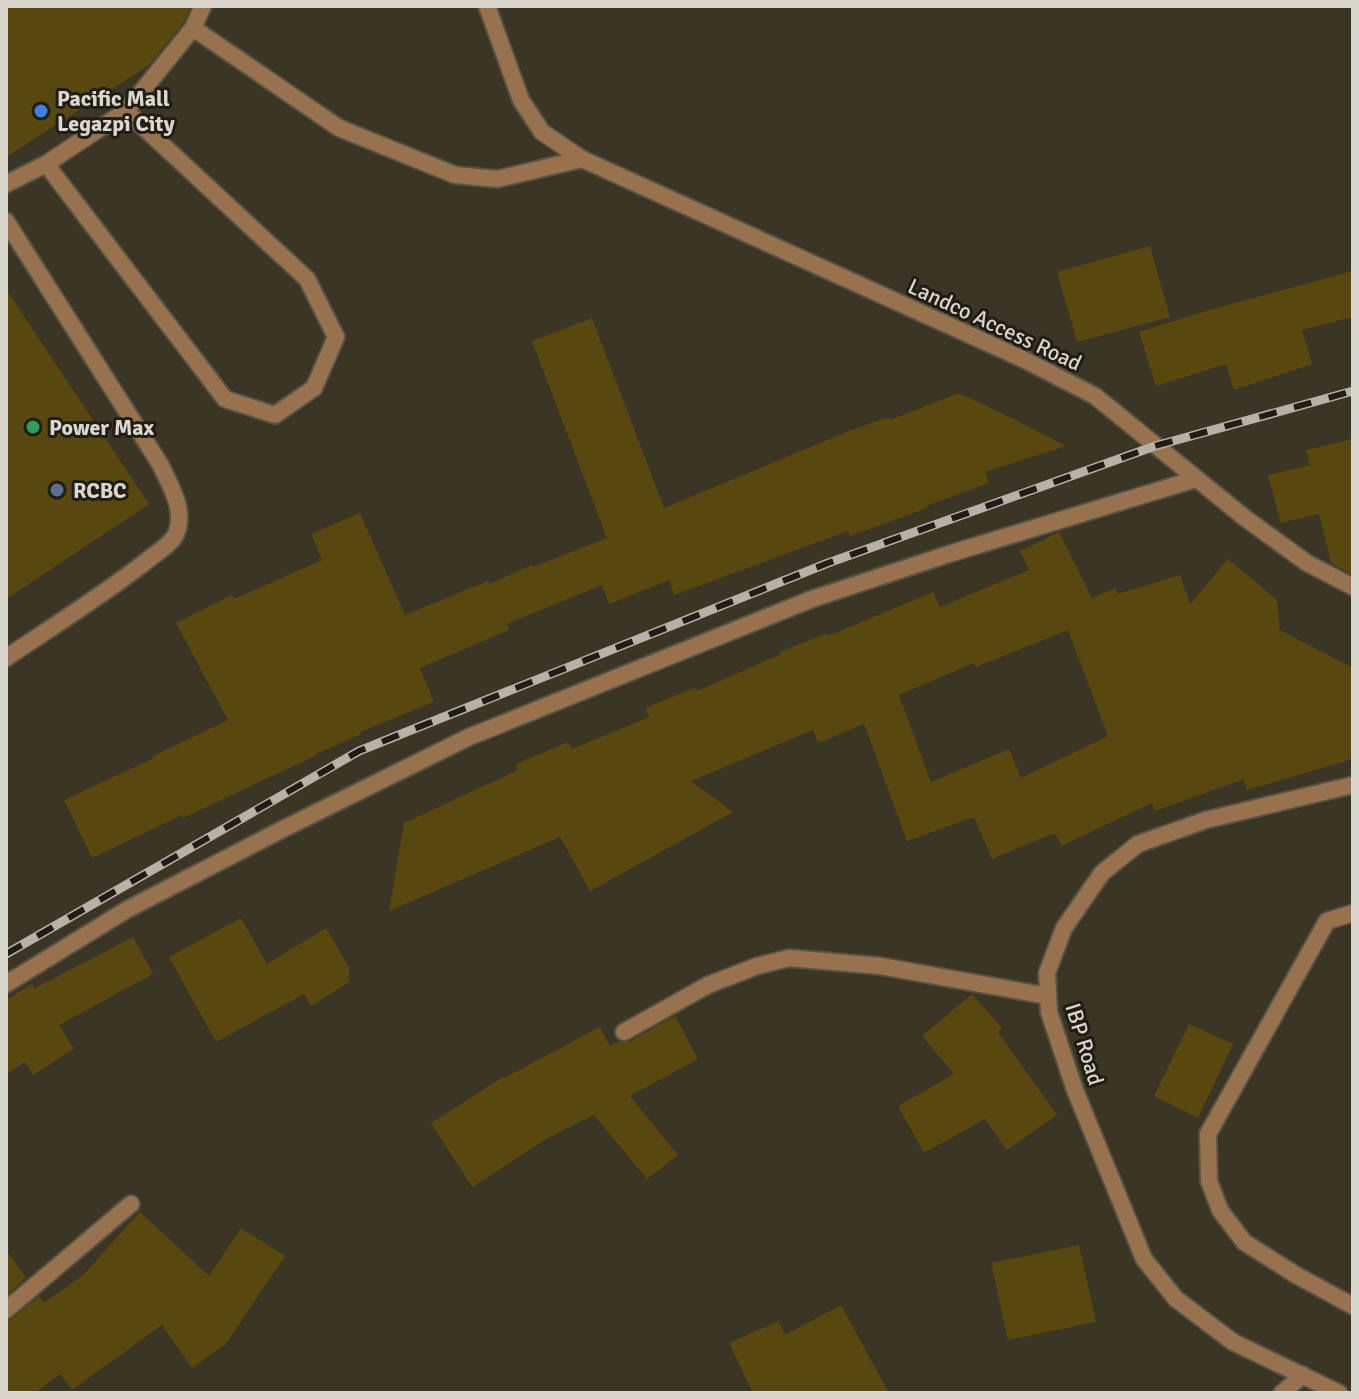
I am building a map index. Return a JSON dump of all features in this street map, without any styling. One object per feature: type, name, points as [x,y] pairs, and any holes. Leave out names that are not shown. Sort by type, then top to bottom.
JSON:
[{"type":"street","points":[[6,184],[46,164],[126,111],[193,28],[203,6]]},
{"type":"street","name":"Landco Access Road","points":[[487,6],[521,100],[542,132],[582,159],[1025,360],[1095,396],[1245,518],[1307,563],[1353,587]]},
{"type":"street","points":[[193,28],[339,128],[455,175],[497,179],[582,159]]},
{"type":"street","points":[[46,164],[225,399],[275,415],[314,388],[336,337],[307,279],[126,111]]},
{"type":"street","points":[[6,221],[160,464],[179,509],[175,536],[158,552],[113,587],[6,658]]},
{"type":"street","points":[[6,984],[128,909],[469,737],[812,599],[1196,479]]},
{"type":"street","name":"IBP Road","points":[[1339,1393],[1233,1342],[1176,1299],[1144,1259],[1075,1090],[1049,1012],[1047,973],[1064,928],[1102,873],[1138,844],[1206,820],[1353,785]]},
{"type":"street","points":[[1353,913],[1327,921],[1208,1134],[1209,1181],[1220,1210],[1244,1242],[1353,1306]]},
{"type":"street","points":[[624,1032],[708,985],[757,966],[789,958],[880,966],[1048,996]]},
{"type":"street","points":[[6,1310],[131,1204]]},
{"type":"street","points":[[1282,1393],[1303,1375]]},
{"type":"building","name":"Pacific Mall Legazpi City","points":[[6,6],[191,6],[184,22],[148,66],[6,157]]},
{"type":"building","points":[[1150,246],[1170,317],[1077,342],[1057,272]]},
{"type":"building","points":[[1353,271],[1353,317],[1302,330],[1312,364],[1234,390],[1226,364],[1156,386],[1139,332]]},
{"type":"building","points":[[6,289],[149,504],[6,599]]},
{"type":"building","points":[[592,318],[664,508],[849,431],[889,417],[890,420],[959,393],[1066,446],[985,472],[989,483],[927,508],[850,536],[848,531],[674,595],[669,580],[609,604],[602,585],[507,624],[509,630],[420,668],[434,702],[360,732],[183,818],[182,815],[92,858],[64,800],[228,720],[176,623],[232,595],[234,599],[322,560],[311,534],[360,513],[405,615],[607,538],[532,341]]},
{"type":"building","points":[[1353,439],[1353,575],[1331,563],[1319,514],[1281,523],[1268,475],[1310,465],[1306,450]]},
{"type":"building","points":[[1059,532],[1092,598],[1116,588],[1118,594],[1180,575],[1190,604],[1228,559],[1277,600],[1280,630],[1353,668],[1353,759],[1247,790],[1244,779],[1155,811],[1152,803],[1061,846],[1055,833],[992,859],[974,817],[907,841],[864,724],[818,743],[813,730],[691,781],[733,812],[590,891],[560,837],[389,911],[404,823],[518,770],[516,764],[568,742],[572,749],[649,717],[645,708],[696,687],[697,691],[780,652],[827,633],[828,636],[933,592],[940,607],[1029,570],[1020,551]],"holes":[[[1068,630],[1108,736],[1021,778],[1009,749],[931,782],[899,695],[974,663],[976,667]]]},
{"type":"building","points":[[241,918],[267,964],[326,928],[349,967],[349,982],[311,1006],[304,994],[216,1042],[169,957]]},
{"type":"building","points":[[133,937],[153,974],[59,1025],[74,1049],[33,1075],[25,1062],[6,1074],[6,1000],[32,984],[35,988]]},
{"type":"building","points":[[972,994],[1002,1028],[998,1032],[1057,1115],[1007,1150],[985,1119],[924,1153],[898,1106],[954,1074],[922,1036]]},
{"type":"building","points":[[675,1016],[698,1059],[630,1096],[678,1155],[647,1179],[594,1115],[548,1138],[472,1187],[431,1123],[503,1077],[600,1027],[610,1046],[629,1042]]},
{"type":"building","points":[[1189,1024],[1233,1044],[1198,1118],[1154,1096]]},
{"type":"building","points":[[140,1212],[209,1276],[241,1228],[285,1256],[226,1344],[192,1368],[162,1325],[72,1390],[60,1374],[35,1393],[6,1393],[6,1321],[39,1296],[44,1303],[83,1275]]},
{"type":"building","points":[[1079,1245],[1096,1322],[1008,1340],[991,1263]]},
{"type":"building","points":[[6,1250],[26,1278],[6,1296]]},
{"type":"building","points":[[841,1305],[889,1393],[753,1393],[729,1343],[779,1321],[785,1335]]},
{"type":"railway","points":[[6,954],[359,751],[828,563],[1155,446],[1353,391]]},
{"type":"place","name":"Pacific Mall Legazpi City","points":[[41,111]]},
{"type":"place","name":"Power Max","points":[[33,427]]},
{"type":"place","name":"RCBC","points":[[57,490]]}]
